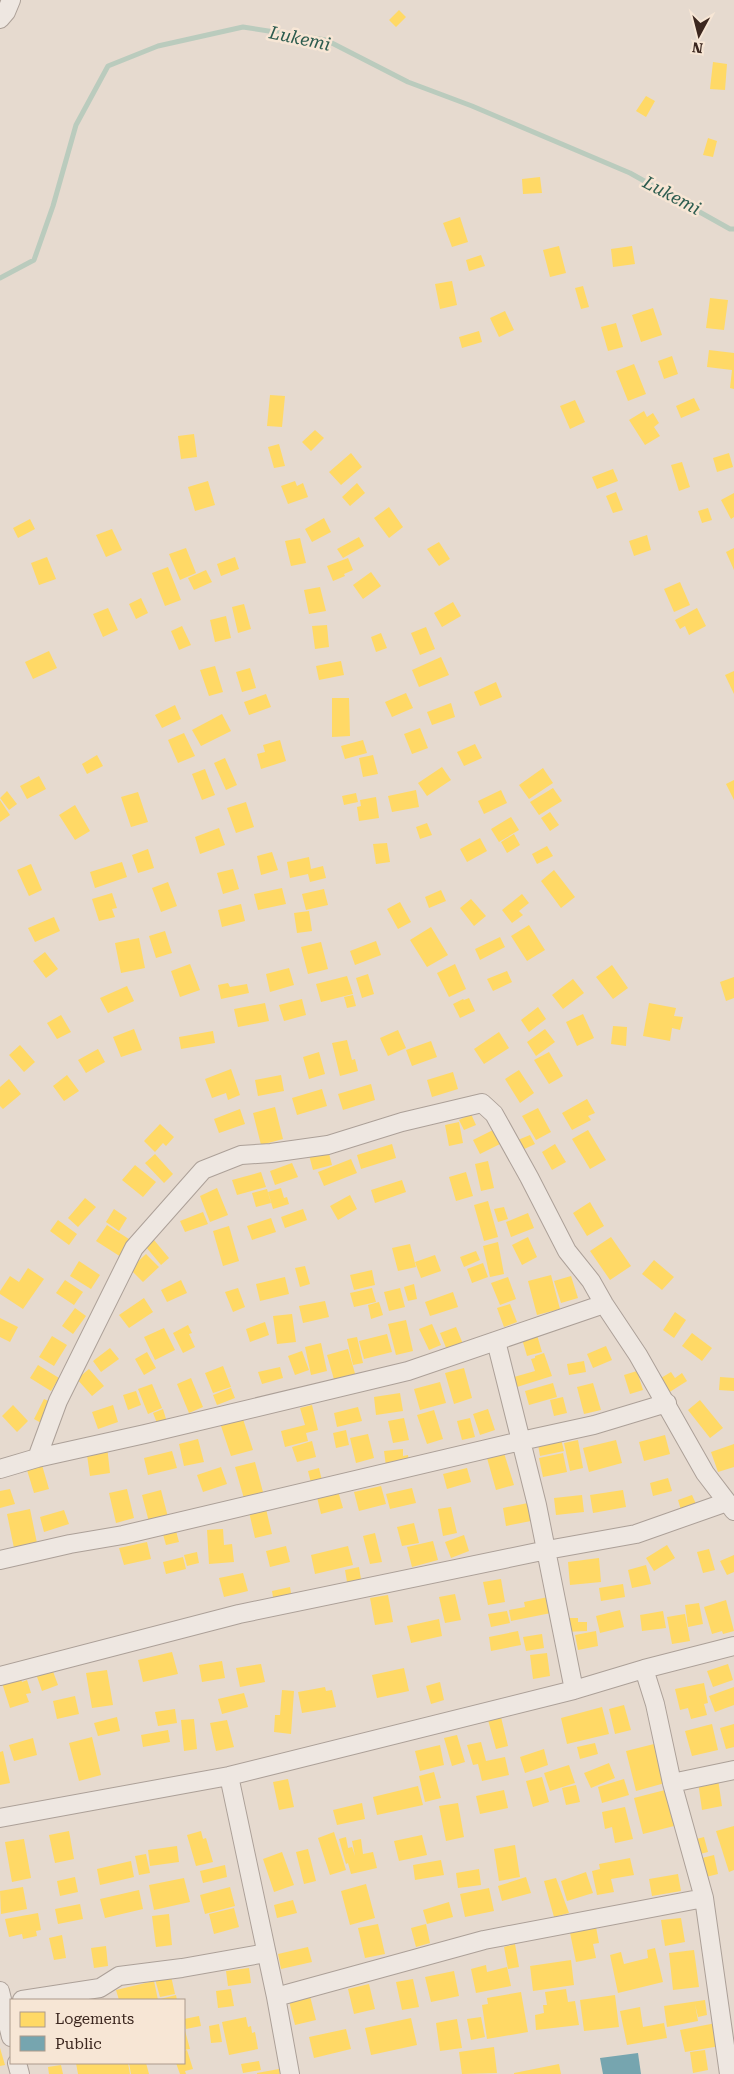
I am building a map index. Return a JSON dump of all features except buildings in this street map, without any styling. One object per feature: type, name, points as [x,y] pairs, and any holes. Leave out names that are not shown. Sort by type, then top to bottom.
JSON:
[{"type":"street","points":[[0,19],[6,12],[11,0]]},
{"type":"street","points":[[0,1676],[239,1614],[547,1550],[636,1534],[731,1507],[705,1474],[638,1354],[604,1304],[592,1281],[567,1250],[530,1177],[494,1114],[482,1103],[402,1122],[328,1145],[241,1155],[203,1170],[134,1248],[58,1401],[37,1458]]},
{"type":"street","points":[[0,1469],[37,1458],[408,1371],[604,1304]]},
{"type":"street","points":[[496,1342],[547,1550],[574,1690]]},
{"type":"street","points":[[0,1560],[180,1522],[521,1440],[594,1425],[667,1403]]},
{"type":"street","points":[[0,1818],[229,1776],[574,1690],[644,1668],[734,1646]]},
{"type":"street","points":[[644,1668],[655,1704],[672,1783],[704,1898],[729,2074]]},
{"type":"street","points":[[672,1783],[734,1770]]},
{"type":"street","points":[[229,1776],[276,1997],[290,2074]]},
{"type":"street","points":[[276,1997],[484,1940],[704,1898]]},
{"type":"street","points":[[28,1999],[100,1988],[119,1976],[182,1968],[266,1953]]},
{"type":"street","points":[[5,1999],[10,2031]]},
{"type":"waterway","name":"Lukemi","points":[[0,278],[34,260],[53,206],[76,125],[108,66],[158,46],[243,27],[326,40],[408,82],[472,106],[630,173],[730,229],[734,229]]}]
